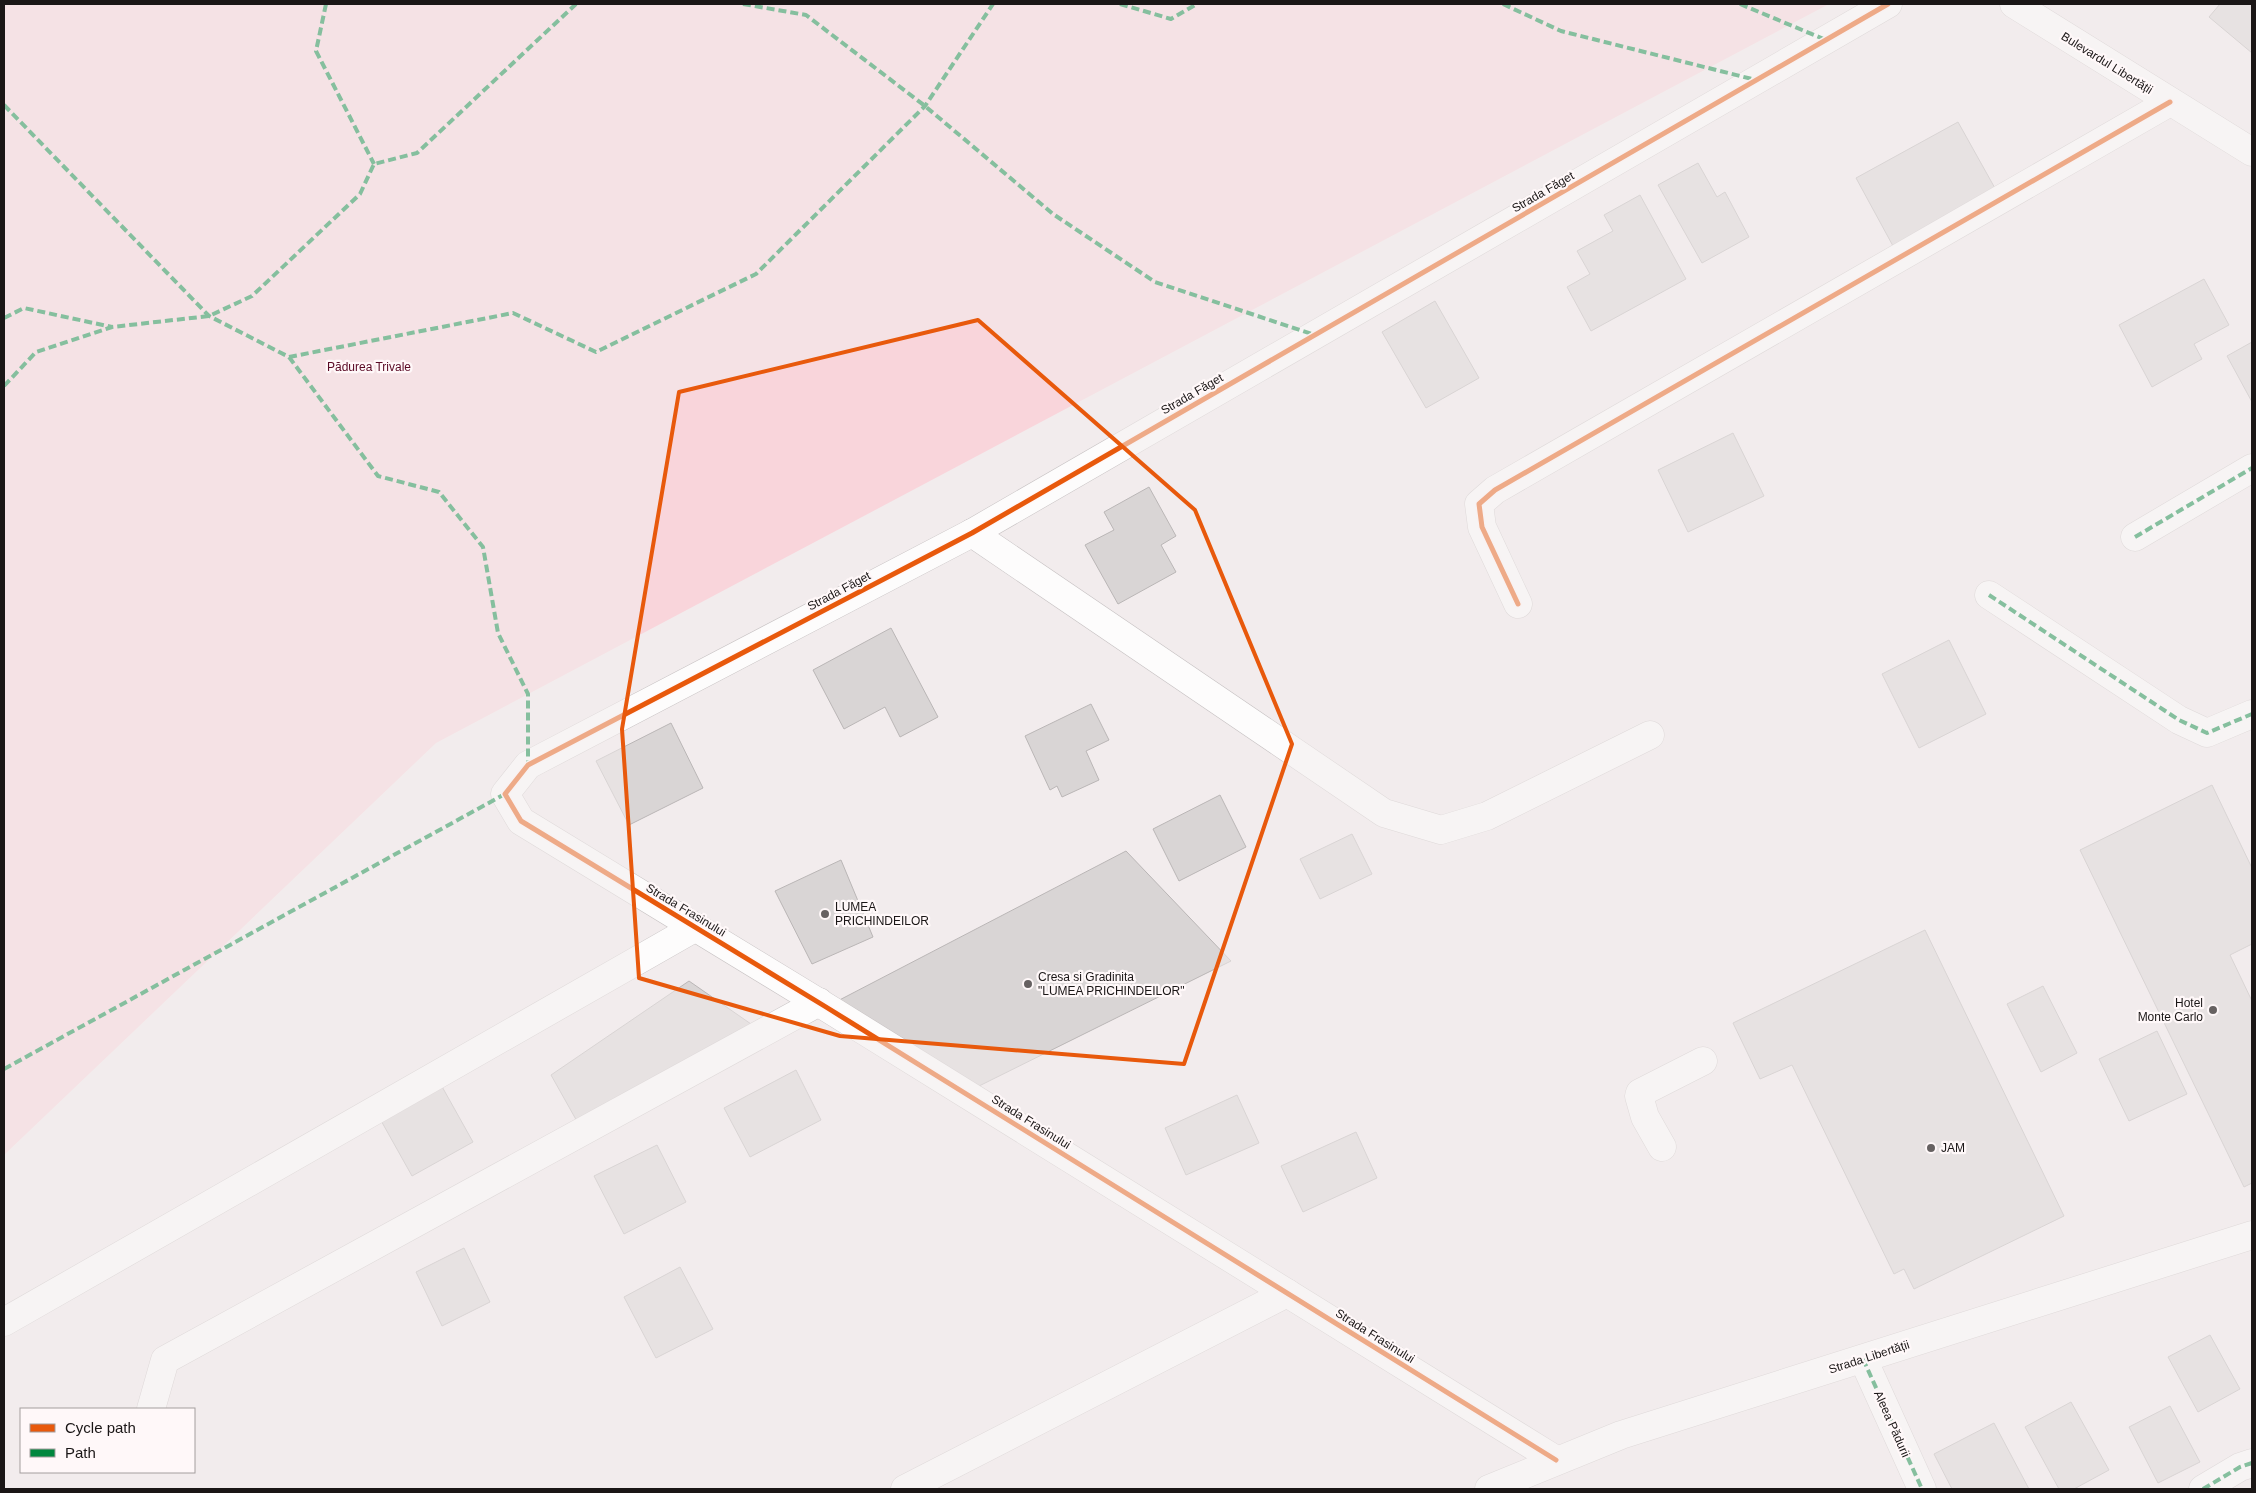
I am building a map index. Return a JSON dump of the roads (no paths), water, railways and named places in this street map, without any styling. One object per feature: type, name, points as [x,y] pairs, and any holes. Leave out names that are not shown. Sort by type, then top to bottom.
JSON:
[{"type":"street","name":"Strada Făget","points":[[505,794],[528,765],[972,533],[1888,4]]},
{"type":"street","name":"Bulevardul Libertății","points":[[2021,6],[2170,102],[2252,152]]},
{"type":"street","points":[[1518,604],[1482,527],[1479,504],[1495,490],[2170,102]]},
{"type":"street","points":[[2135,537],[2252,468]]},
{"type":"street","points":[[972,533],[1384,813],[1441,830],[1487,816],[1650,735]]},
{"type":"street","points":[[1989,595],[2179,720],[2207,733],[2252,714]]},
{"type":"street","name":"Strada Frasinului","points":[[505,794],[521,821],[819,1002],[1556,1460]]},
{"type":"street","points":[[4,1322],[696,927]]},
{"type":"street","points":[[151,1408],[165,1360],[819,1002]]},
{"type":"street","points":[[1662,1148],[1645,1117],[1639,1096],[1640,1093],[1703,1061]]},
{"type":"street","name":"Strada Libertății","points":[[1489,1489],[1621,1435],[2252,1236]]},
{"type":"street","points":[[905,1489],[1287,1293]]},
{"type":"street","name":"Aleea Pădurii","points":[[1863,1359],[1922,1489]]},
{"type":"street","points":[[2203,1489],[2240,1467],[2252,1463]]},
{"type":"place","name":"LUMEA PRICHINDEILOR","points":[[825,914]]},
{"type":"place","name":"Cresa si Gradinita \"LUMEA PRICHINDEILOR\"","points":[[1028,984]]},
{"type":"place","name":"Hotel Monte Carlo","points":[[2213,1010]]},
{"type":"place","name":"JAM","points":[[1931,1148]]},
{"type":"park label","name":"Pădurea Trivale","points":[[369,367]]}]
